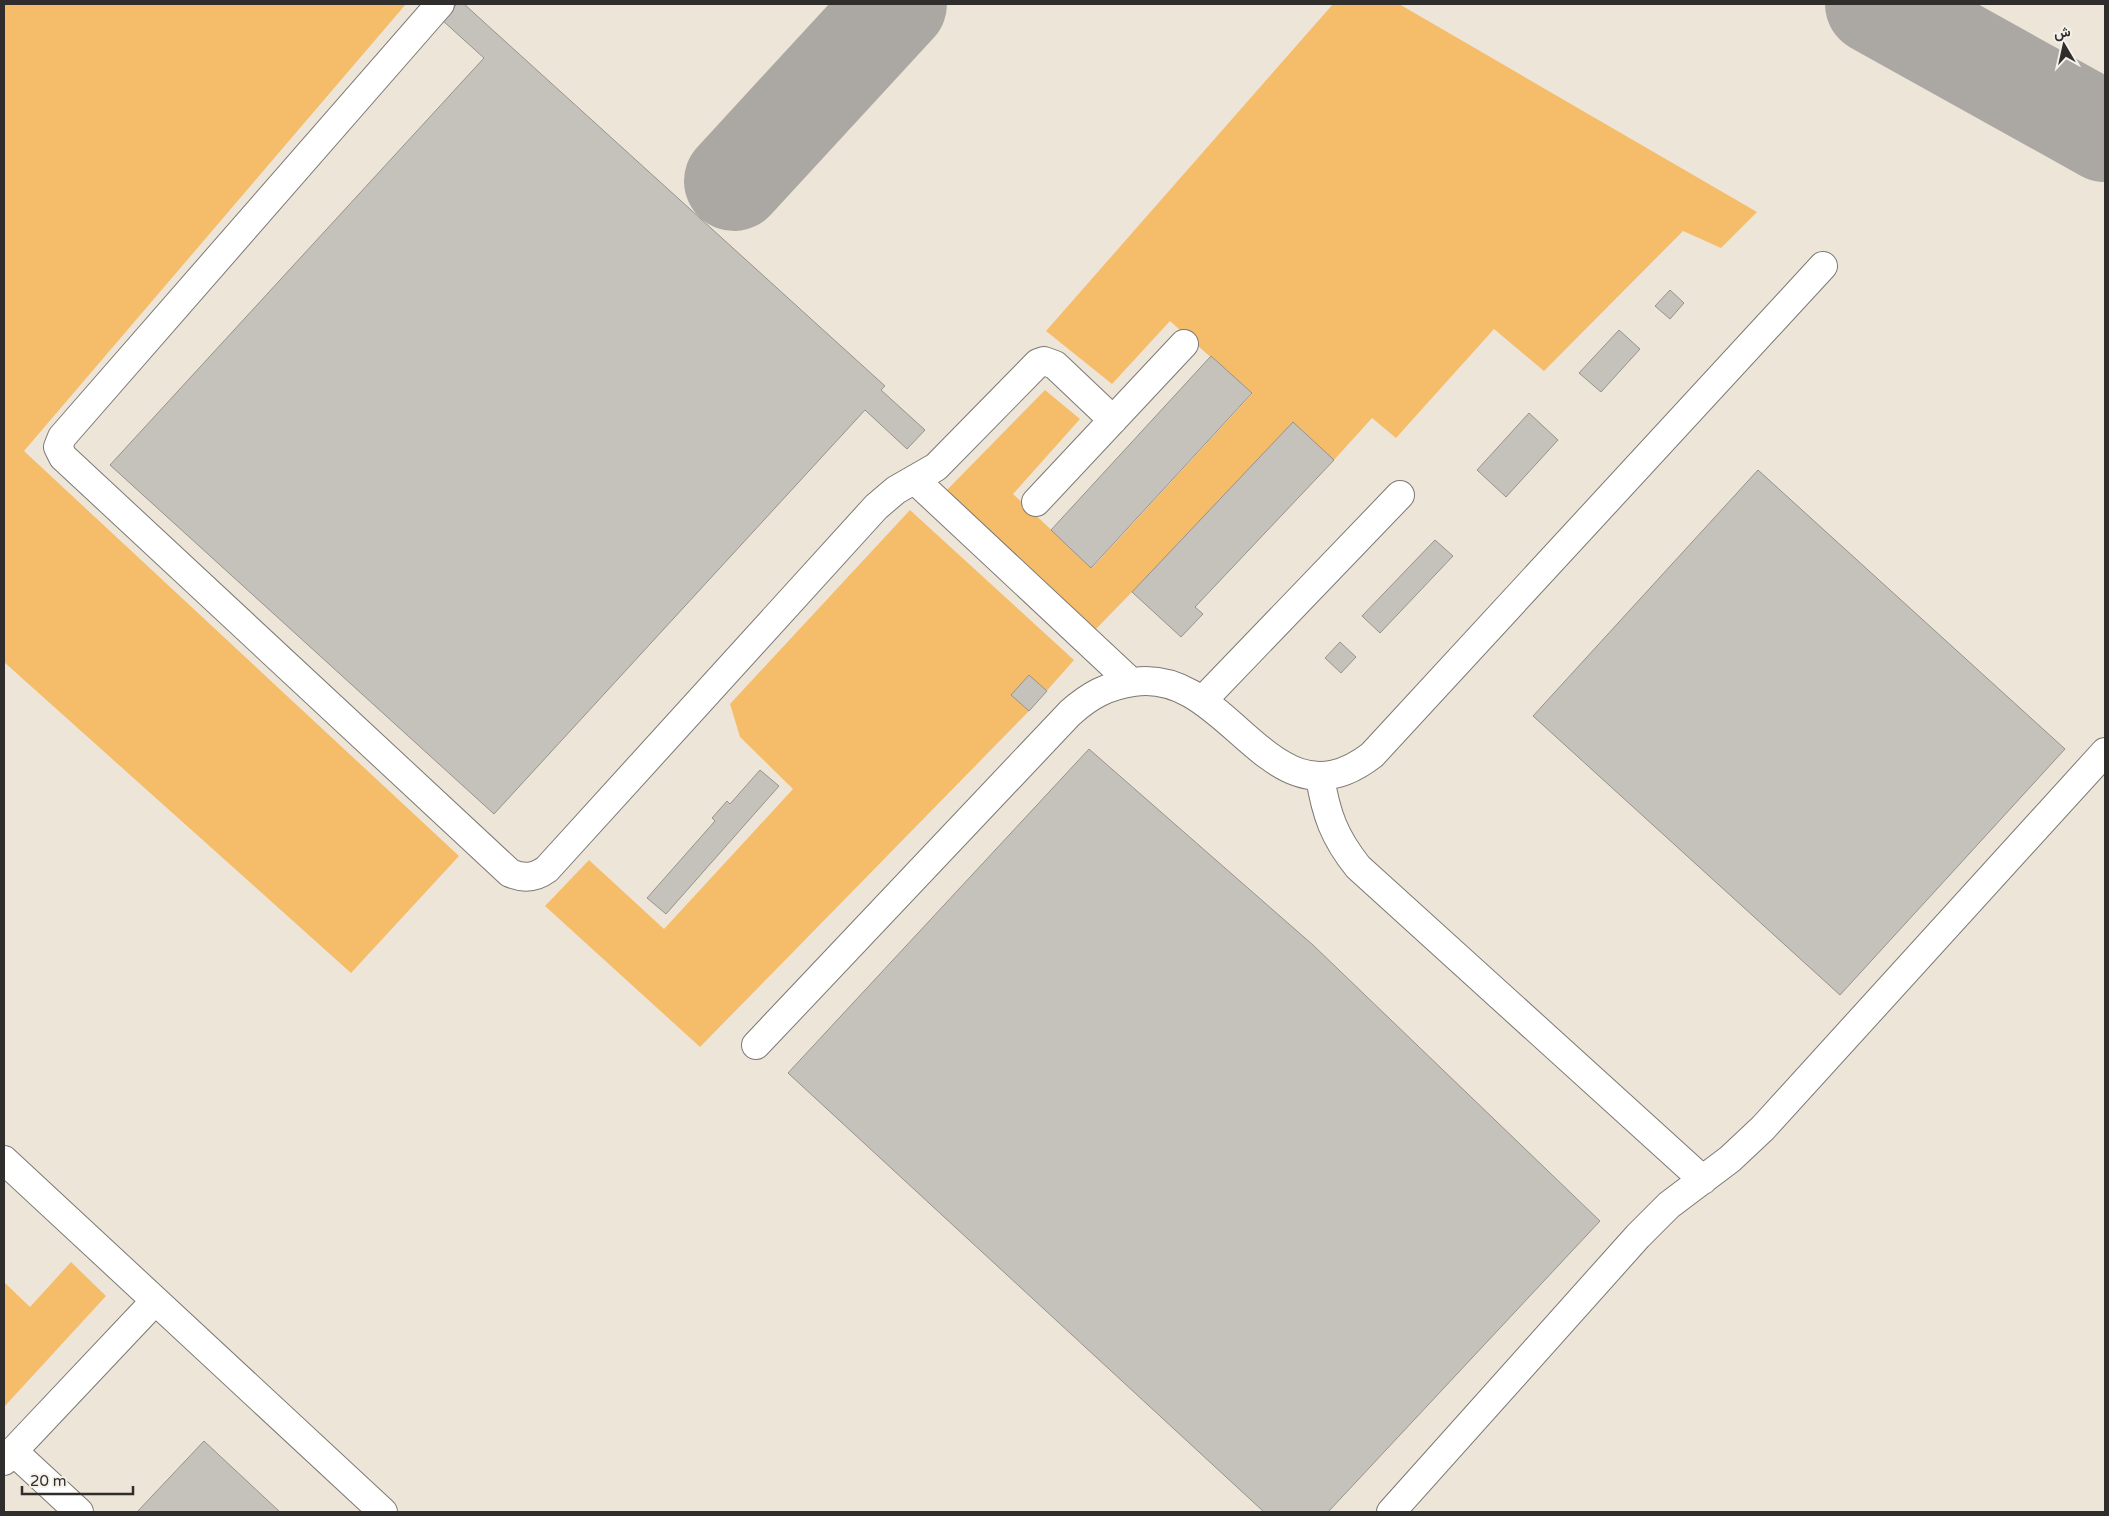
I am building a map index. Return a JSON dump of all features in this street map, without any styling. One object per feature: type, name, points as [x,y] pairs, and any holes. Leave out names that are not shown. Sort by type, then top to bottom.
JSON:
[{"type":"lane","points":[[440,4],[62,437],[58,447],[64,457],[503,866],[519,877],[539,875],[547,869],[876,507],[896,490],[936,467],[1032,368],[1044,361],[1055,365],[1113,420]]},
{"type":"lane","points":[[756,1045],[1070,713],[1102,689],[1142,680],[1164,683],[1184,689],[1202,700],[1268,756],[1282,766],[1301,774],[1320,777],[1340,774],[1357,766],[1372,755],[1823,266]]},
{"type":"lane","points":[[1036,502],[1184,344]]},
{"type":"lane","points":[[915,480],[1131,682]]},
{"type":"lane","points":[[1202,700],[1400,495]]},
{"type":"lane","points":[[1391,1512],[1638,1236],[1669,1205],[1730,1159],[1763,1128],[2105,752]]},
{"type":"lane","points":[[1320,777],[1330,824],[1342,847],[1358,867],[1703,1180]]},
{"type":"lane","points":[[4,1160],[383,1512]]},
{"type":"lane","points":[[79,1512],[8,1456],[155,1301]]},
{"type":"shaded area","points":[[4,4],[2105,4],[2105,1512],[4,1512]]},
{"type":"shaded area","points":[[4,4],[406,4],[24,451],[459,856],[351,973],[4,662]]},
{"type":"shaded area","points":[[1333,4],[1399,4],[1757,212],[1721,248],[1683,231],[1544,371],[1494,329],[1396,438],[1372,418],[1334,460],[1132,592],[1094,631],[945,492],[1045,390],[1080,419],[1013,494],[1092,568],[1252,394],[1170,321],[1112,384],[1046,331]]},
{"type":"shaded area","points":[[910,510],[1074,660],[1029,711],[700,1047],[545,906],[589,860],[664,929],[793,789],[740,737],[730,704]]},
{"type":"shaded area","points":[[71,1262],[106,1296],[4,1407],[4,1284],[30,1307]]},
{"type":"building","points":[[457,4],[464,4],[885,386],[881,390],[925,430],[907,449],[865,410],[494,814],[110,465],[484,58],[442,20]]},
{"type":"building","points":[[1670,290],[1684,303],[1670,319],[1655,306]]},
{"type":"building","points":[[1619,330],[1640,349],[1601,392],[1579,373]]},
{"type":"building","points":[[1211,356],[1252,393],[1091,568],[1051,530]]},
{"type":"building","points":[[1529,413],[1558,440],[1506,497],[1477,470]]},
{"type":"building","points":[[1293,422],[1334,460],[1195,607],[1203,614],[1181,637],[1132,592]]},
{"type":"building","points":[[1758,470],[2065,749],[1840,995],[1533,716]]},
{"type":"building","points":[[1435,540],[1453,556],[1380,633],[1362,616]]},
{"type":"building","points":[[1340,642],[1356,657],[1341,673],[1325,658]]},
{"type":"building","points":[[1029,675],[1047,691],[1029,711],[1011,695]]},
{"type":"building","points":[[1089,749],[1313,945],[1600,1221],[1328,1512],[1264,1512],[788,1073]]},
{"type":"building","points":[[760,770],[779,786],[666,914],[647,898],[715,821],[712,818],[727,801],[730,804]]},
{"type":"building","points":[[204,1441],[280,1512],[137,1512]]},
{"type":"taxiway","points":[[734,181],[897,4]]},
{"type":"taxiway","points":[[1875,4],[2105,132]]}]
